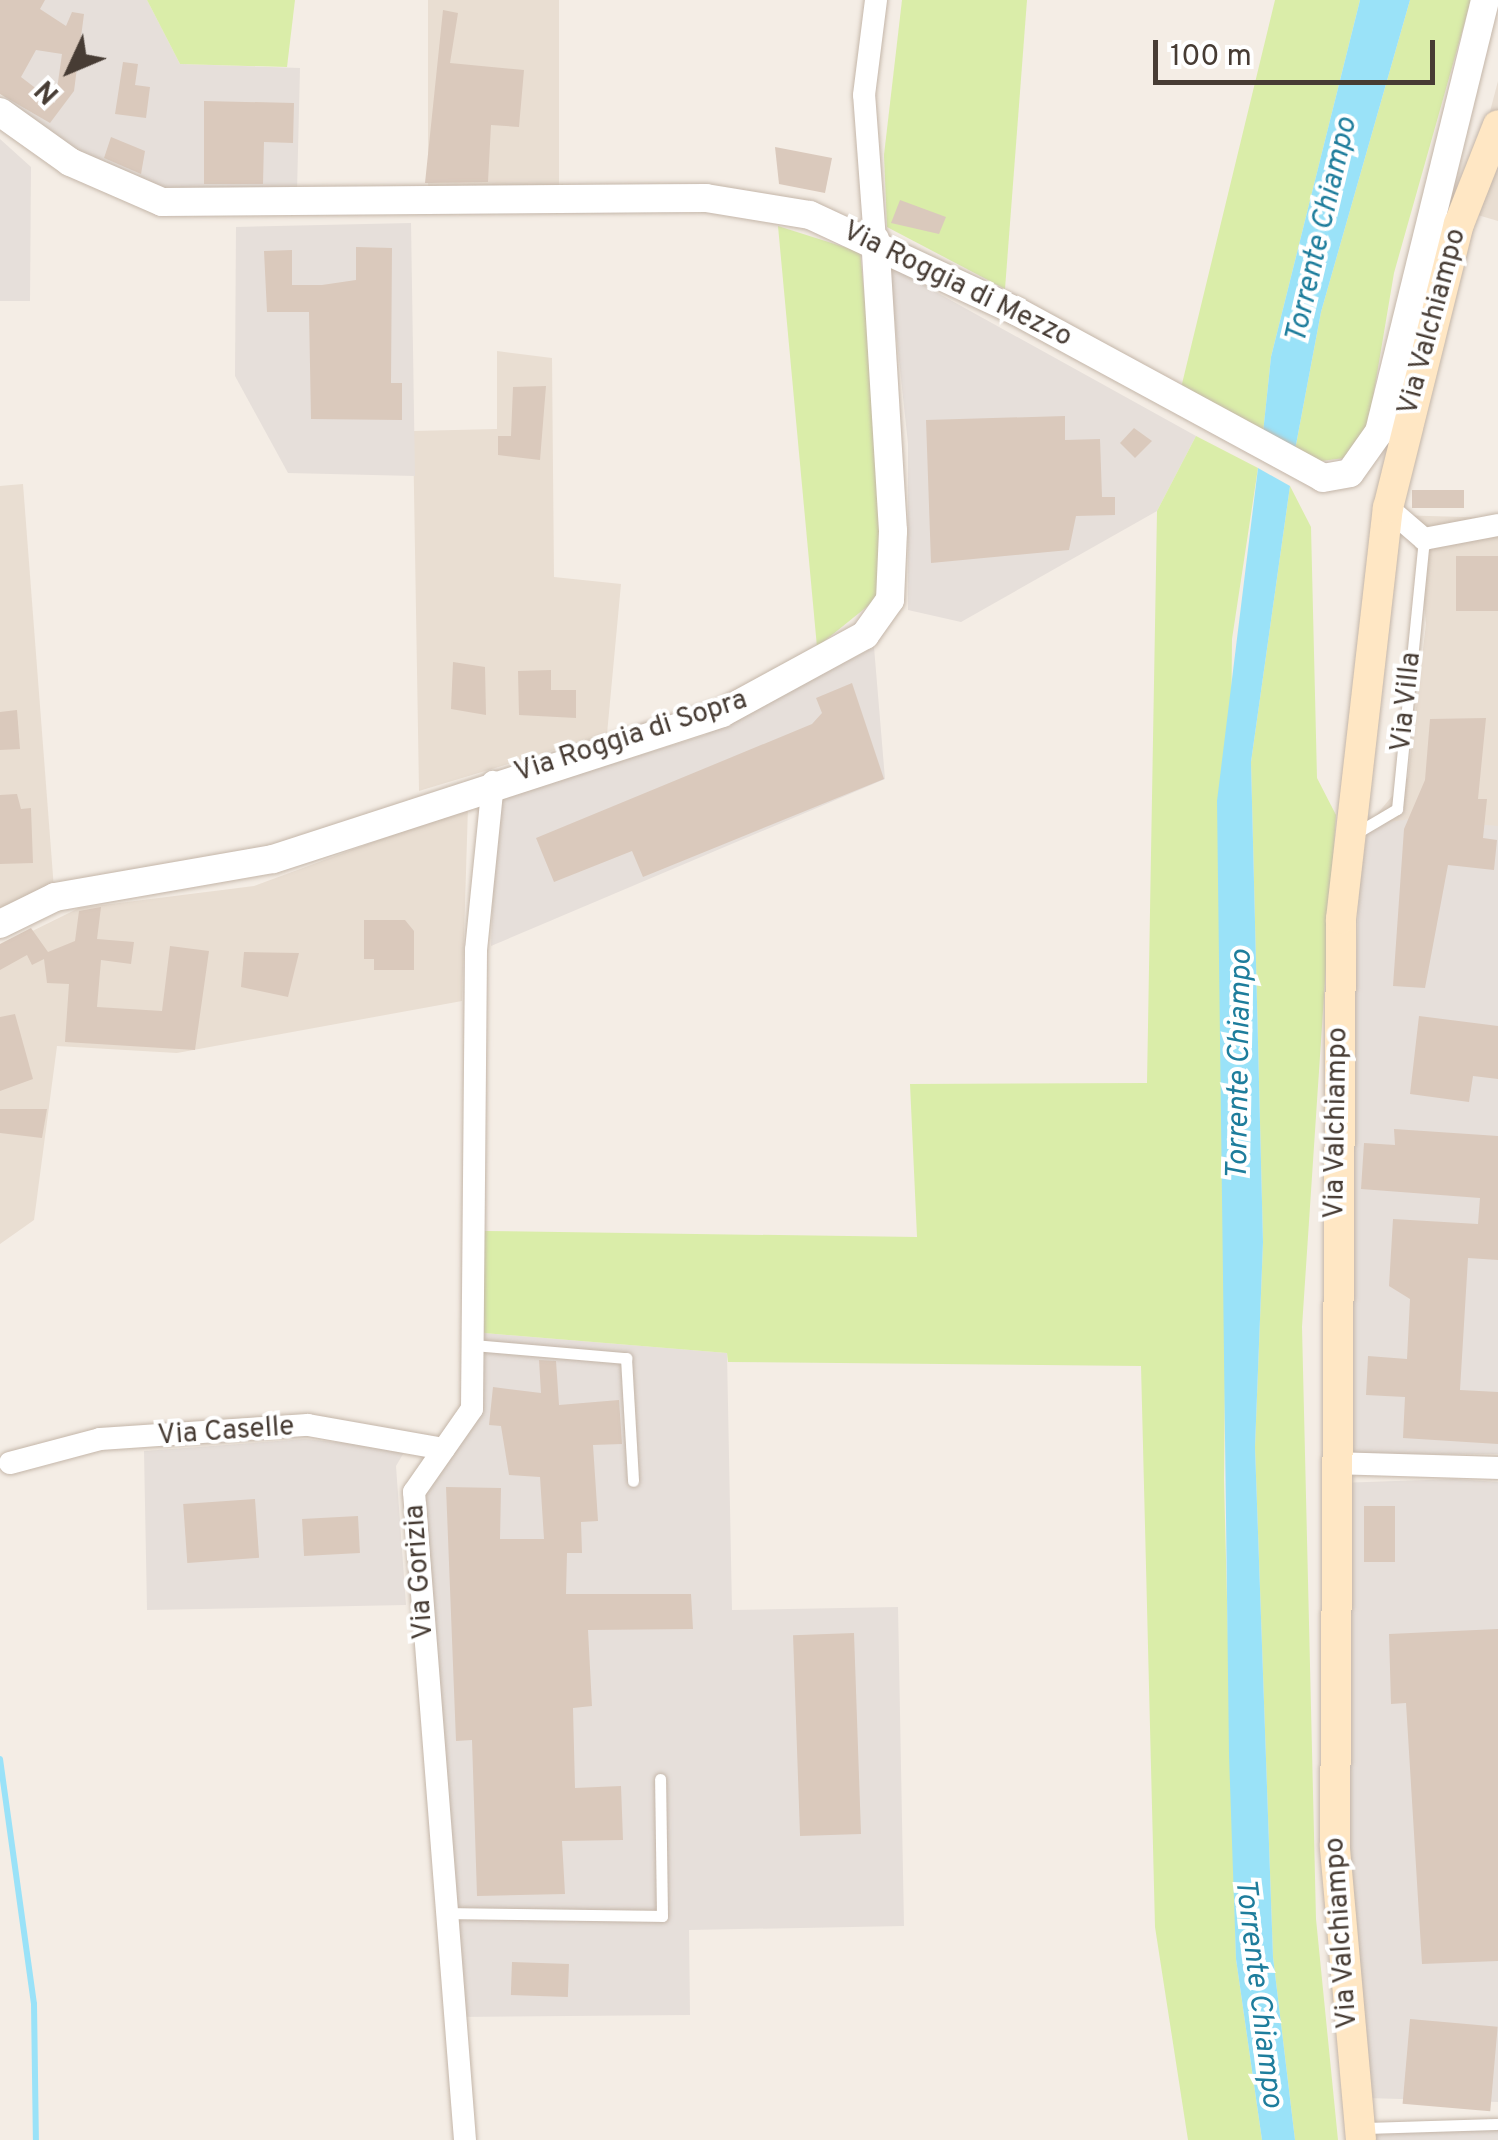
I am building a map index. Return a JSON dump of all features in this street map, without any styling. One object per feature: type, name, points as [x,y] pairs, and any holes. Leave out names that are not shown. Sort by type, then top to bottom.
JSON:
[{"type":"main road","name":"Via Valchiampo","points":[[1360,2134],[1334,1846],[1334,1463],[1348,836],[1388,508],[1458,224],[1498,124]]},
{"type":"street","points":[[875,240],[864,95],[876,0]]},
{"type":"street","name":"Via Roggia di Mezzo","points":[[0,112],[70,162],[162,202],[706,198],[810,216],[875,240],[1323,478],[1350,473],[1379,432],[1484,0]]},
{"type":"street","name":"Via Roggia di Sopra","points":[[0,924],[55,897],[273,859],[493,782],[722,713],[865,635],[890,600],[875,240]]},
{"type":"street","points":[[1388,508],[1424,538],[1498,524]]},
{"type":"street","name":"Via Gorizia","points":[[465,2140],[414,1492],[472,1409],[476,950],[493,782]]},
{"type":"street","name":"Via Caselle","points":[[10,1463],[100,1439],[308,1425],[444,1449]]},
{"type":"street","points":[[1334,1463],[1498,1468]]},
{"type":"lane","name":"Via Villa","points":[[1348,836],[1397,809],[1424,538]]},
{"type":"lane","points":[[473,1345],[626,1358],[634,1481]]},
{"type":"lane","points":[[447,1913],[662,1916],[660,1779]]},
{"type":"lane","points":[[1360,2134],[1498,2124]]},
{"type":"shaded area","points":[[0,0],[147,0],[180,64],[300,68],[297,192],[162,190],[67,154],[0,93]]},
{"type":"shaded area","points":[[428,0],[559,0],[559,190],[428,190]]},
{"type":"shaded area","points":[[1498,81],[1498,221],[1464,211]]},
{"type":"shaded area","points":[[0,139],[31,167],[30,301],[0,301]]},
{"type":"shaded area","points":[[411,223],[415,476],[288,473],[235,376],[236,227]]},
{"type":"shaded area","points":[[889,266],[1196,436],[1157,511],[961,622],[908,610],[908,444]]},
{"type":"shaded area","points":[[497,351],[552,358],[554,577],[621,584],[607,734],[419,791],[413,431],[497,429]]},
{"type":"shaded area","points":[[23,484],[54,889],[0,915],[0,486]]},
{"type":"shaded area","points":[[1395,515],[1498,518],[1498,826],[1368,825],[1408,777],[1426,624],[1420,557]]},
{"type":"shaded area","points":[[874,647],[885,779],[491,946],[496,800],[705,735]]},
{"type":"shaded area","points":[[468,807],[462,1001],[177,1053],[57,1046],[34,1220],[0,1244],[0,947],[79,908],[254,886]]},
{"type":"shaded area","points":[[1410,819],[1498,826],[1498,1454],[1338,1455],[1359,892],[1368,825]]},
{"type":"shaded area","points":[[484,1333],[727,1353],[732,1610],[898,1607],[904,1926],[689,1930],[690,2015],[458,2017],[424,1471],[480,1388]]},
{"type":"shaded area","points":[[305,1439],[406,1449],[396,1466],[406,1605],[147,1610],[144,1451]]},
{"type":"shaded area","points":[[1454,1479],[1498,1482],[1498,2102],[1367,2098],[1349,1917],[1338,1483]]},
{"type":"shaded area","points":[[1370,2124],[1498,2124],[1498,2140],[1370,2140]]},
{"type":"green space","points":[[147,0],[295,0],[287,67],[180,64]]},
{"type":"green space","points":[[902,0],[1027,0],[1005,289],[887,227],[884,155]]},
{"type":"green space","points":[[1275,0],[1360,0],[1271,357],[1263,433],[1181,388]]},
{"type":"green space","points":[[1410,0],[1471,0],[1394,273],[1367,433],[1345,458],[1313,462],[1295,450],[1321,312]]},
{"type":"green space","points":[[778,226],[860,252],[880,446],[879,597],[817,647]]},
{"type":"green space","points":[[1196,436],[1258,468],[1232,639],[1224,1480],[1236,1959],[1262,2140],[1188,2140],[1155,1927],[1141,1366],[728,1362],[727,1353],[484,1333],[484,1231],[917,1237],[910,1084],[1147,1083],[1157,511]]},
{"type":"green space","points":[[1290,486],[1311,527],[1317,778],[1336,815],[1302,1327],[1316,1919],[1338,2140],[1295,2140],[1273,1957],[1255,1447],[1263,1242],[1251,762]]},
{"type":"water","name":"Torrente Chiampo","points":[[1360,0],[1410,0],[1321,312],[1295,450],[1263,433],[1271,357]]},
{"type":"water","name":"Torrente Chiampo","points":[[1258,468],[1290,486],[1251,762],[1263,1242],[1255,1447],[1273,1957],[1295,2140],[1262,2140],[1236,1959],[1229,1755],[1217,801]]},
{"type":"building","points":[[0,0],[45,0],[40,9],[66,26],[72,12],[84,14],[74,91],[50,123],[0,94]],"holes":[[[36,50],[62,54],[55,103],[21,77]]]},
{"type":"building","points":[[443,10],[458,13],[450,63],[524,70],[519,127],[491,125],[488,182],[425,183]]},
{"type":"building","points":[[123,62],[138,64],[135,85],[150,87],[146,118],[115,114]]},
{"type":"building","points":[[204,101],[294,103],[293,143],[264,142],[263,184],[204,184]]},
{"type":"building","points":[[111,137],[145,151],[141,174],[104,158]]},
{"type":"building","points":[[775,147],[832,158],[825,193],[779,184]]},
{"type":"building","points":[[900,200],[946,217],[939,234],[891,223]]},
{"type":"building","points":[[356,247],[392,248],[391,383],[402,383],[402,420],[311,419],[309,312],[267,312],[264,251],[292,250],[292,285],[322,285],[356,280]]},
{"type":"building","points":[[546,386],[540,460],[498,455],[498,436],[511,436],[513,387]]},
{"type":"building","points":[[1065,416],[1065,440],[1100,439],[1102,497],[1115,497],[1115,515],[1076,516],[1069,550],[931,563],[926,420]]},
{"type":"building","points":[[1134,428],[1152,441],[1135,458],[1120,443]]},
{"type":"building","points":[[1412,490],[1464,490],[1464,508],[1412,508]]},
{"type":"building","points":[[1456,556],[1498,556],[1498,611],[1456,611]]},
{"type":"building","points":[[453,662],[485,667],[486,715],[451,709]]},
{"type":"building","points":[[551,670],[551,690],[576,690],[576,718],[519,715],[518,671]]},
{"type":"building","points":[[852,683],[884,779],[643,877],[632,851],[554,882],[536,838],[812,724],[822,713],[816,698]]},
{"type":"building","points":[[17,710],[20,749],[0,750],[0,712]]},
{"type":"building","points":[[1486,718],[1478,799],[1487,799],[1483,838],[1497,840],[1494,870],[1448,865],[1425,988],[1393,986],[1404,829],[1425,780],[1430,719]]},
{"type":"building","points":[[17,794],[21,809],[31,808],[33,863],[0,864],[0,795]]},
{"type":"building","points":[[101,907],[97,939],[134,942],[131,964],[101,960],[97,1007],[162,1011],[170,946],[209,951],[195,1050],[65,1042],[69,984],[47,983],[44,959],[32,965],[27,955],[0,970],[0,944],[31,928],[48,952],[75,941],[79,911]]},
{"type":"building","points":[[364,920],[405,920],[414,931],[414,970],[374,970],[374,959],[364,959]]},
{"type":"building","points":[[244,952],[299,953],[288,997],[241,987]]},
{"type":"building","points":[[15,1014],[33,1079],[0,1091],[0,1017]]},
{"type":"building","points":[[1419,1016],[1498,1026],[1498,1079],[1473,1076],[1469,1102],[1410,1094]]},
{"type":"building","points":[[0,1109],[47,1109],[42,1138],[0,1133]]},
{"type":"building","points":[[1394,1129],[1498,1136],[1498,1260],[1468,1258],[1460,1390],[1498,1392],[1498,1444],[1403,1438],[1405,1397],[1366,1395],[1368,1356],[1407,1359],[1410,1299],[1389,1286],[1393,1219],[1478,1224],[1480,1198],[1361,1189],[1364,1143],[1395,1145]]},
{"type":"building","points":[[539,1360],[556,1361],[559,1405],[619,1400],[622,1444],[593,1445],[598,1521],[581,1522],[582,1553],[567,1553],[566,1594],[691,1594],[693,1629],[588,1630],[592,1706],[573,1708],[575,1788],[621,1786],[623,1840],[562,1841],[565,1894],[477,1896],[472,1740],[456,1741],[446,1487],[501,1488],[500,1539],[544,1539],[540,1477],[509,1475],[501,1426],[489,1425],[493,1387],[541,1393]]},
{"type":"building","points":[[255,1499],[259,1558],[187,1563],[183,1504]]},
{"type":"building","points":[[1364,1506],[1395,1506],[1395,1562],[1364,1562]]},
{"type":"building","points":[[358,1516],[360,1553],[304,1556],[302,1519]]},
{"type":"building","points":[[1498,1629],[1498,1961],[1422,1964],[1406,1703],[1391,1704],[1389,1634]]},
{"type":"building","points":[[854,1633],[861,1834],[800,1836],[793,1635]]},
{"type":"building","points":[[512,1962],[569,1964],[568,1997],[511,1995]]},
{"type":"building","points":[[1410,2019],[1498,2027],[1490,2111],[1403,2104]]},
{"type":"waterway","points":[[0,1759],[34,2004],[36,2140]]}]
